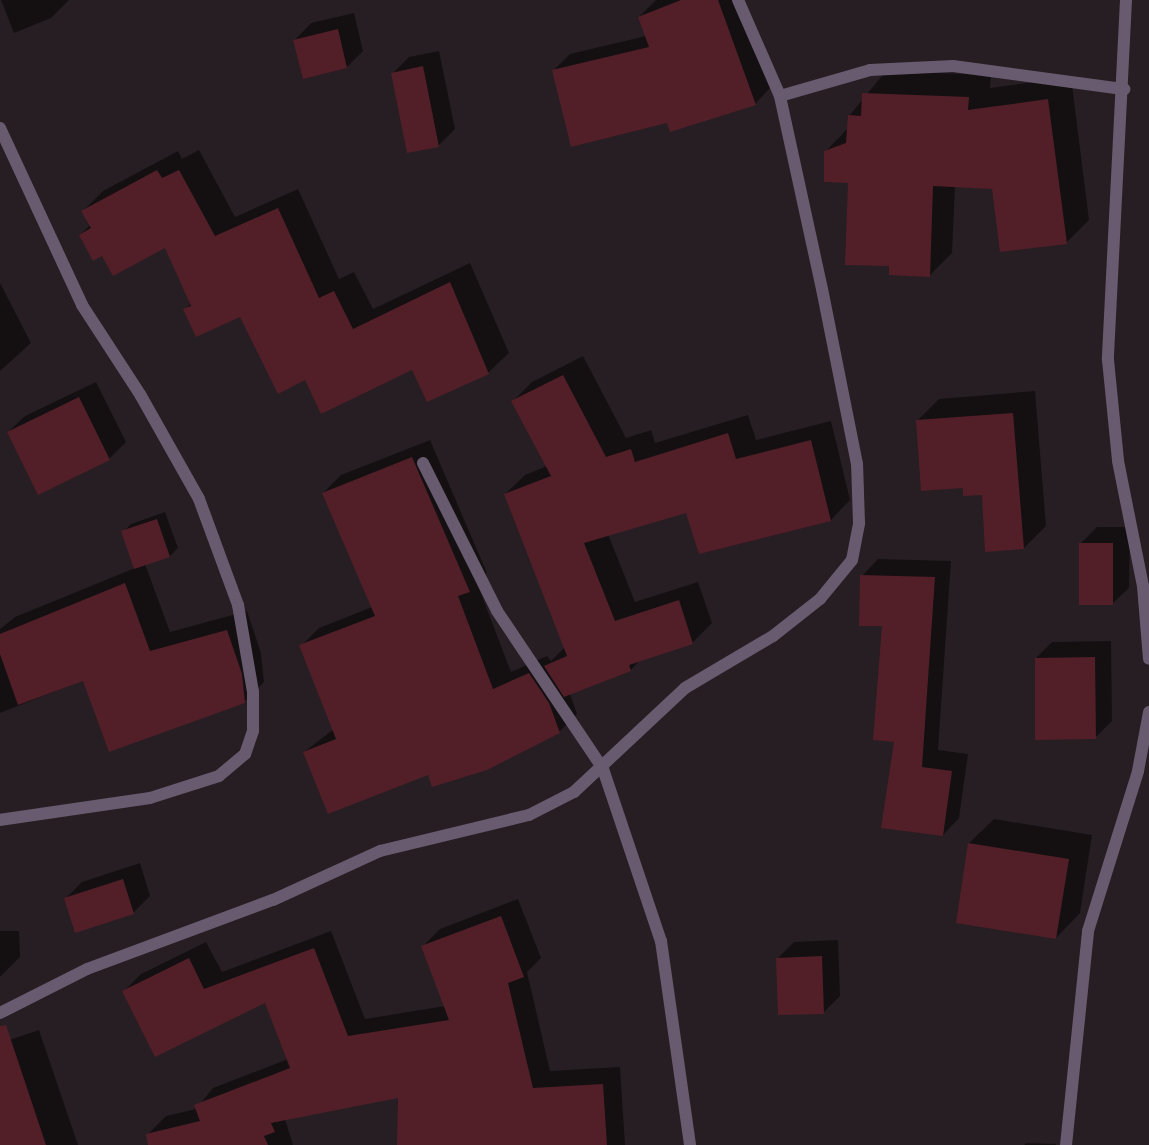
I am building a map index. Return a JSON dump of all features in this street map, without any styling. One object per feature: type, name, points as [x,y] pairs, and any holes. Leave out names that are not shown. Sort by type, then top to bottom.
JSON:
[{"type":"street","points":[[0,1013],[87,969],[273,900],[380,851],[529,816],[574,792],[603,769],[685,688],[773,636],[820,598],[852,560],[859,523],[857,464],[780,96],[738,0]]},
{"type":"street","points":[[1126,0],[1124,89],[1108,360],[1118,461],[1143,586],[1149,659]]},
{"type":"street","points":[[780,96],[870,70],[953,66],[1124,89]]},
{"type":"street","points":[[0,128],[82,305],[141,396],[199,498],[238,605],[253,692],[253,731],[245,754],[219,776],[150,798],[0,820]]},
{"type":"street","points":[[423,463],[497,611],[603,769],[629,836],[661,941],[690,1145]]},
{"type":"street","points":[[1066,1145],[1088,931],[1138,771],[1149,712]]},
{"type":"building","points":[[681,0],[718,0],[756,105],[670,132],[667,123],[571,147],[552,70],[649,47],[638,17]]},
{"type":"building","points":[[338,29],[347,68],[303,79],[293,40]]},
{"type":"building","points":[[423,66],[439,147],[407,153],[391,73]]},
{"type":"building","points":[[862,93],[969,97],[968,110],[1048,99],[1067,244],[1000,252],[992,189],[933,186],[930,277],[889,275],[889,266],[845,265],[848,183],[824,182],[824,151],[846,143],[848,115],[861,116]]},
{"type":"building","points":[[157,170],[162,178],[179,170],[215,236],[278,208],[319,298],[334,291],[353,329],[450,282],[489,374],[427,402],[412,370],[321,414],[305,380],[278,394],[240,317],[196,337],[183,309],[191,306],[165,248],[113,276],[102,256],[93,261],[79,235],[91,228],[81,211]]},
{"type":"building","points":[[563,375],[606,457],[631,449],[635,462],[728,433],[736,459],[811,440],[831,521],[699,554],[686,513],[584,543],[615,621],[679,600],[693,644],[629,665],[631,671],[564,697],[544,666],[567,656],[504,494],[551,476],[511,401]]},
{"type":"building","points":[[79,397],[110,460],[38,495],[7,432]]},
{"type":"building","points":[[1013,413],[1024,549],[985,552],[982,495],[963,496],[963,488],[921,491],[916,420]]},
{"type":"building","points":[[412,457],[470,592],[458,596],[493,689],[529,673],[549,703],[560,733],[487,770],[432,787],[428,775],[328,814],[303,752],[336,739],[299,645],[375,616],[322,493]]},
{"type":"building","points":[[157,519],[170,557],[134,569],[121,531]]},
{"type":"building","points":[[1079,543],[1113,543],[1113,605],[1079,605]]},
{"type":"building","points":[[860,575],[935,577],[922,767],[952,771],[943,836],[881,828],[894,742],[873,740],[882,626],[859,626]]},
{"type":"building","points":[[125,583],[150,651],[227,630],[242,674],[245,703],[109,752],[83,681],[18,705],[0,654],[0,634]]},
{"type":"building","points":[[1095,657],[1096,739],[1035,740],[1035,658]]},
{"type":"building","points":[[968,843],[1069,859],[1056,939],[956,923]]},
{"type":"building","points":[[123,879],[134,914],[75,933],[64,898]]},
{"type":"building","points":[[501,916],[524,977],[508,983],[533,1088],[603,1084],[607,1145],[397,1145],[398,1098],[271,1123],[275,1132],[264,1136],[268,1145],[148,1145],[146,1134],[200,1121],[194,1105],[290,1068],[265,1003],[155,1057],[122,991],[189,958],[204,989],[314,948],[348,1036],[449,1020],[421,946]]},
{"type":"building","points":[[822,956],[824,1014],[778,1015],[776,958]]},
{"type":"building","points":[[6,1025],[46,1145],[0,1145],[0,1026]]}]
